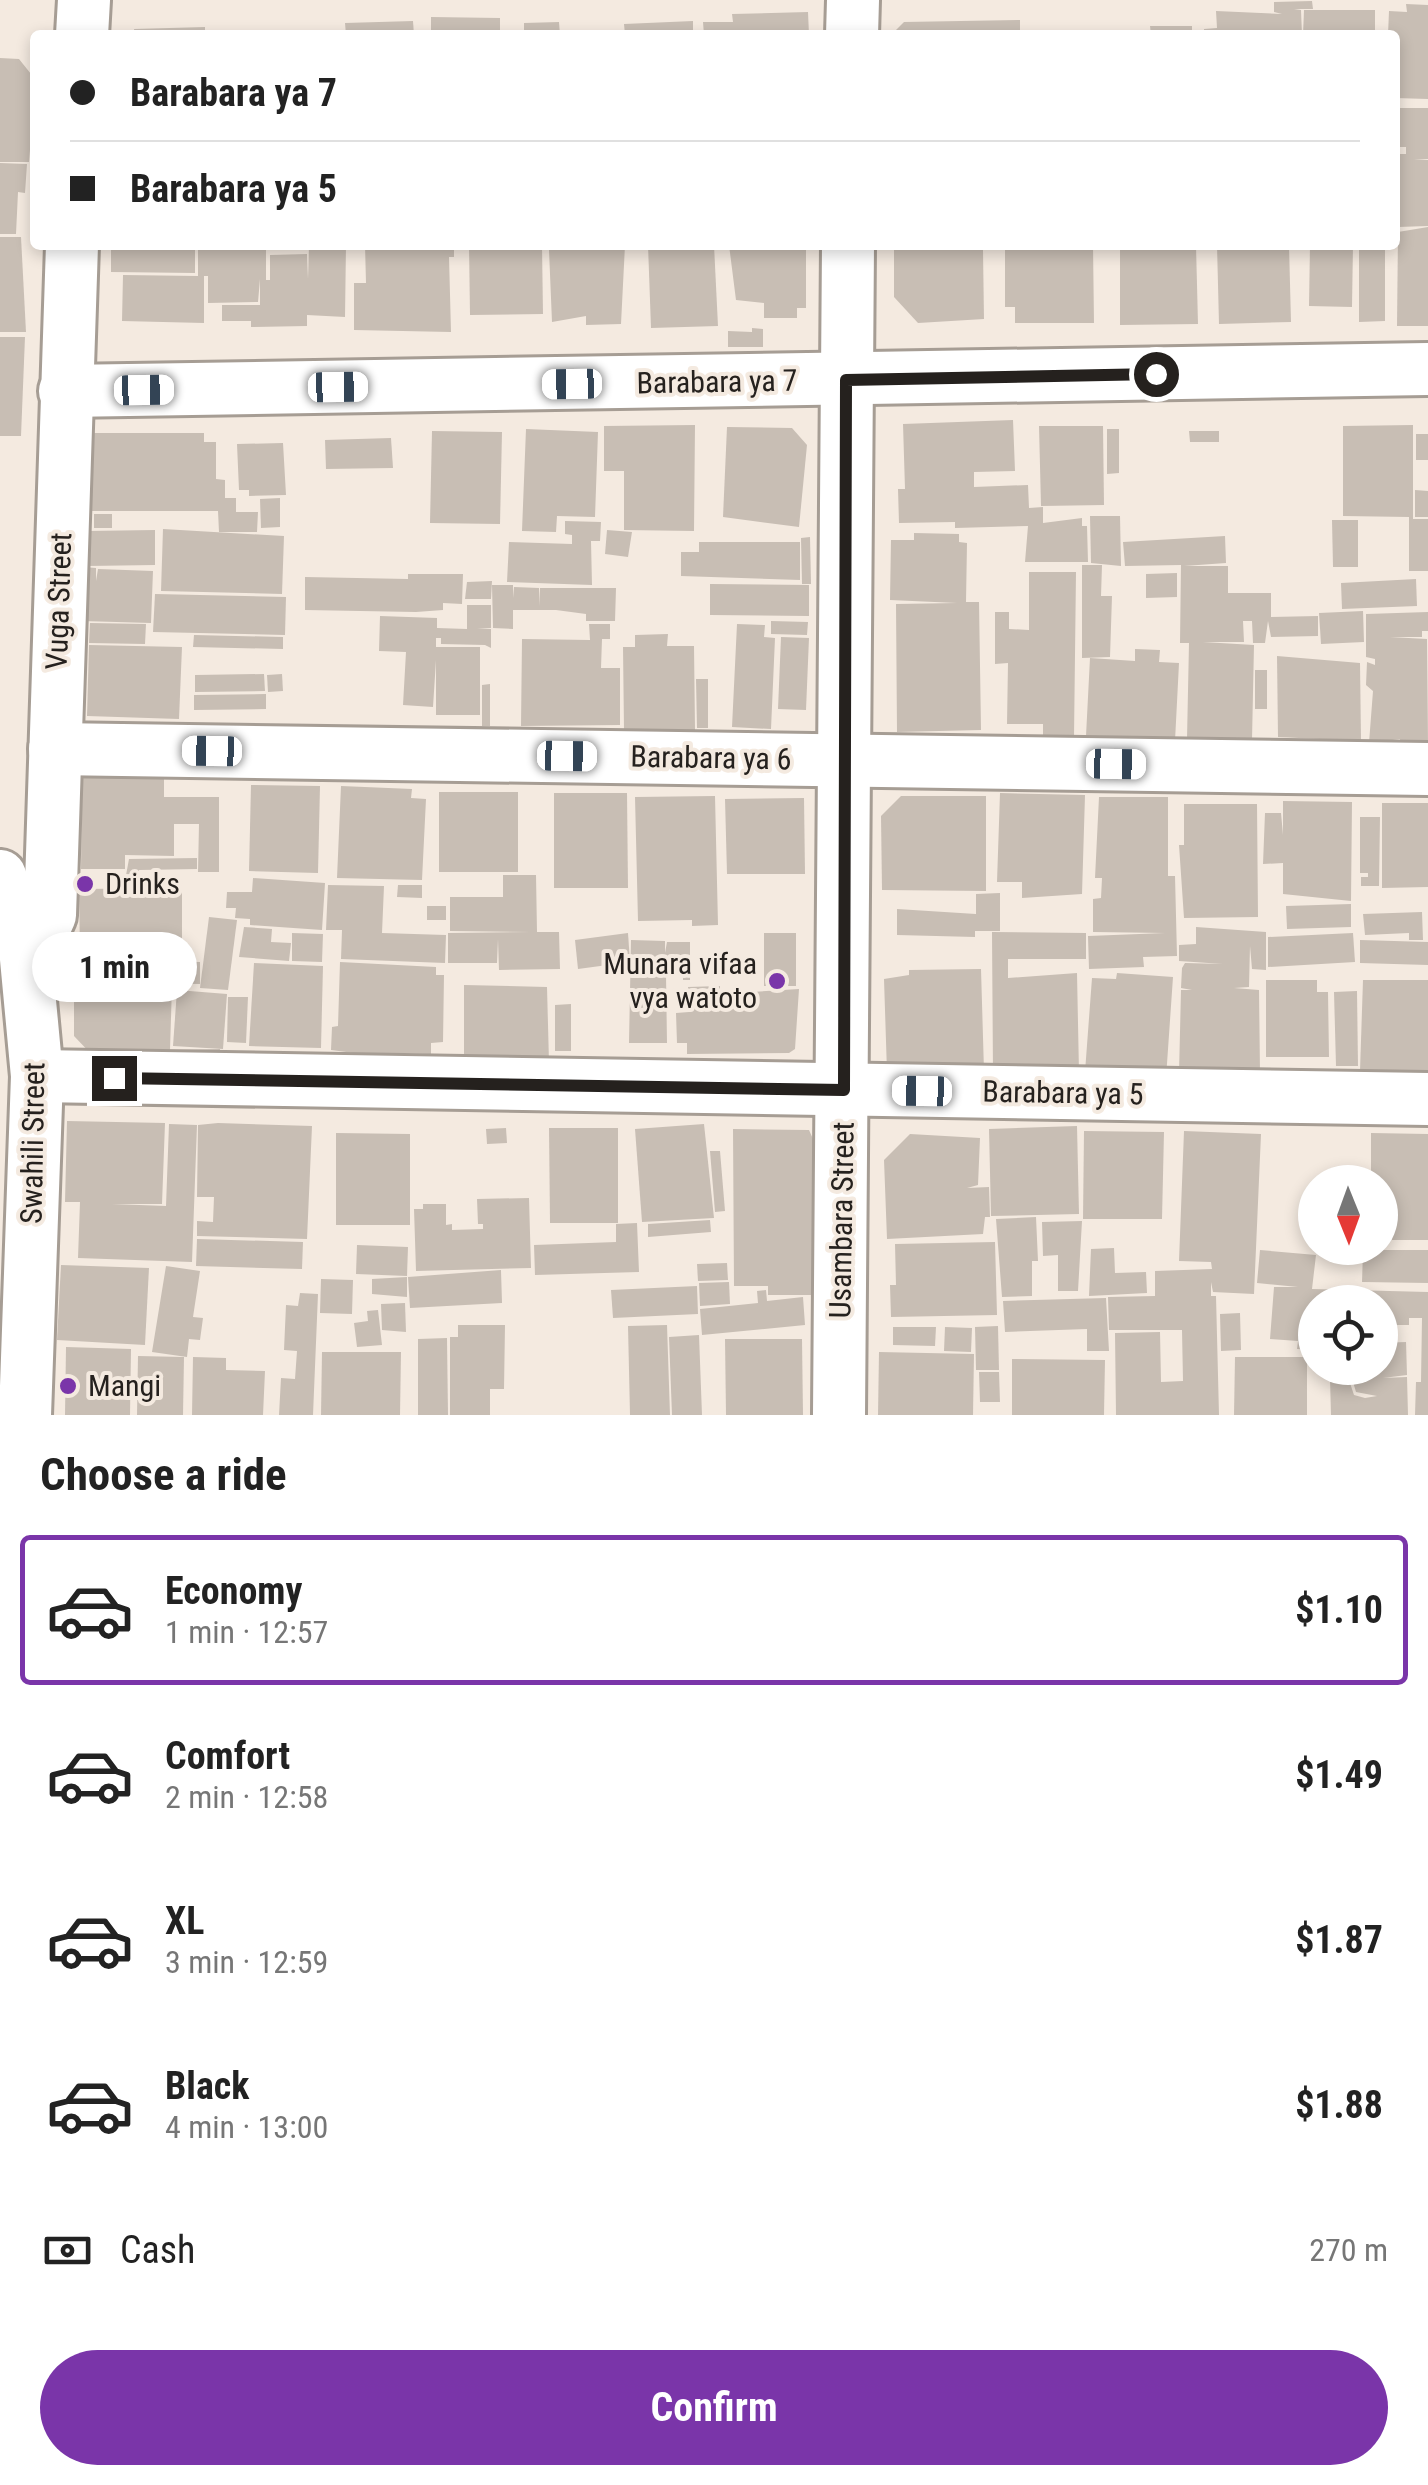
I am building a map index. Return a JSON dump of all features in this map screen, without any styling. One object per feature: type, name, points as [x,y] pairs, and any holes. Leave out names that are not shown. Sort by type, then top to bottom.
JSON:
[{"type":"street","points":[[82,30],[84,0]]},
{"type":"street","points":[[852,0],[852,30]]},
{"type":"street","name":"Vuga Street","points":[[25,948],[41,935],[50,915],[72,250]]},
{"type":"street","name":"Usambara Street","points":[[839,1415],[848,250]]},
{"type":"street","name":"Barabara ya 7","points":[[66,390],[1428,369]]},
{"type":"street","name":"Barabara ya 6","points":[[54,748],[1428,769]]},
{"type":"street","name":"Swahili Street","points":[[0,876],[25,948],[37,1076],[17,1185],[25,1415]]},
{"type":"street","name":"Barabara ya 5","points":[[37,1076],[1428,1099]]},
{"type":"building","points":[[1312,1],[1313,9],[1294,9],[1301,10],[1302,30],[1204,30],[1217,28],[1216,11],[1282,14],[1274,12],[1274,2]]},
{"type":"building","points":[[1406,4],[1428,5],[1428,99],[1400,98],[1400,30],[1388,30],[1389,11],[1407,12]]},
{"type":"building","points":[[1304,10],[1375,10],[1375,30],[1303,30]]},
{"type":"building","points":[[808,12],[809,30],[704,30],[703,22],[733,22],[732,14]]},
{"type":"building","points":[[431,17],[500,18],[500,30],[431,30]]},
{"type":"building","points":[[1020,20],[1020,30],[896,30],[904,22]]},
{"type":"building","points":[[413,21],[414,30],[346,30],[345,23]]},
{"type":"building","points":[[693,21],[693,30],[625,30],[624,24]]},
{"type":"building","points":[[559,22],[560,30],[524,30],[524,23]]},
{"type":"building","points":[[1150,26],[1192,26],[1192,30],[1150,30]]},
{"type":"building","points":[[205,27],[205,30],[134,29]]},
{"type":"building","points":[[0,58],[19,59],[30,73],[29,162],[0,162]]},
{"type":"building","points":[[1400,108],[1428,108],[1428,159],[1414,159],[1428,160],[1428,226],[1400,227],[1400,154],[1406,154],[1406,147],[1400,147]]},
{"type":"building","points":[[0,163],[27,164],[25,193],[18,192],[16,234],[0,234]]},
{"type":"building","points":[[1428,227],[1428,326],[1397,326],[1400,232]]},
{"type":"building","points":[[0,237],[21,237],[26,332],[0,332]]},
{"type":"building","points":[[111,250],[195,250],[195,273],[111,272]]},
{"type":"building","points":[[198,250],[266,250],[266,280],[270,280],[270,255],[307,254],[308,279],[309,250],[346,250],[345,317],[307,315],[307,326],[251,327],[251,321],[222,321],[222,305],[260,305],[260,279],[258,302],[208,303],[208,276],[204,276],[204,323],[122,321],[123,275],[198,276]]},
{"type":"building","points":[[365,250],[454,250],[454,257],[449,257],[451,332],[354,330],[354,283],[366,283]]},
{"type":"building","points":[[469,250],[542,250],[543,314],[470,315]]},
{"type":"building","points":[[549,250],[625,250],[621,324],[586,325],[586,316],[552,322]]},
{"type":"building","points":[[648,250],[714,250],[718,326],[651,328]]},
{"type":"building","points":[[730,250],[806,250],[806,308],[797,308],[797,318],[764,318],[764,303],[736,300]]},
{"type":"building","points":[[894,250],[983,250],[984,319],[918,323],[894,297]]},
{"type":"building","points":[[1005,250],[1093,250],[1094,323],[1015,323],[1015,307],[1005,307]]},
{"type":"building","points":[[1120,250],[1196,250],[1198,324],[1120,325]]},
{"type":"building","points":[[1217,250],[1289,250],[1291,322],[1219,324]]},
{"type":"building","points":[[1310,250],[1353,250],[1352,307],[1309,306]]},
{"type":"building","points":[[1359,250],[1385,250],[1385,321],[1359,322]]},
{"type":"building","points":[[752,328],[763,329],[763,347],[728,347],[728,331],[752,332]]},
{"type":"building","points":[[0,337],[25,337],[21,436],[0,436]]},
{"type":"building","points":[[1013,420],[1015,471],[974,472],[974,487],[1028,485],[1029,508],[1043,507],[1043,523],[1082,518],[1082,526],[1087,526],[1088,562],[1025,562],[1028,526],[955,528],[955,522],[899,523],[898,489],[905,489],[903,424]]},
{"type":"building","points":[[695,425],[694,531],[624,530],[624,471],[604,471],[604,426]]},
{"type":"building","points":[[1413,425],[1413,519],[1428,519],[1428,571],[1409,571],[1409,517],[1343,516],[1343,426]]},
{"type":"building","points":[[1039,426],[1103,426],[1104,505],[1041,506]]},
{"type":"building","points":[[727,427],[792,428],[807,445],[799,527],[723,517]]},
{"type":"building","points":[[526,429],[598,432],[595,517],[557,516],[556,532],[522,531]]},
{"type":"building","points":[[1107,429],[1119,429],[1119,473],[1107,474]]},
{"type":"building","points":[[432,431],[502,432],[500,524],[430,523]]},
{"type":"building","points":[[1189,431],[1219,431],[1219,442],[1190,442]]},
{"type":"building","points":[[92,433],[204,433],[204,442],[216,442],[216,479],[225,480],[225,498],[236,498],[236,512],[258,512],[257,532],[219,532],[218,511],[92,511]]},
{"type":"building","points":[[1416,434],[1428,434],[1428,460],[1416,460]]},
{"type":"building","points":[[391,438],[393,468],[326,469],[325,440]]},
{"type":"building","points":[[283,443],[286,495],[249,496],[249,490],[239,490],[237,444]]},
{"type":"building","points":[[1415,490],[1428,491],[1428,517],[1415,517]]},
{"type":"building","points":[[280,498],[280,527],[261,528],[260,499]]},
{"type":"building","points":[[94,514],[112,514],[112,528],[94,528]]},
{"type":"building","points":[[1090,516],[1120,516],[1121,566],[1091,563]]},
{"type":"building","points":[[1332,520],[1358,520],[1358,567],[1333,567]]},
{"type":"building","points":[[565,521],[601,522],[600,541],[591,541],[592,585],[507,582],[509,542],[572,544],[572,535],[565,534]]},
{"type":"building","points":[[163,529],[284,536],[282,594],[161,591]]},
{"type":"building","points":[[155,530],[155,565],[87,566],[87,531]]},
{"type":"building","points":[[607,530],[632,532],[628,557],[605,554]]},
{"type":"building","points":[[914,533],[959,534],[959,542],[967,543],[966,602],[979,602],[981,730],[897,732],[896,604],[957,603],[890,600],[891,540],[914,540]]},
{"type":"building","points":[[1225,536],[1226,563],[1184,566],[1228,566],[1228,593],[1271,593],[1271,617],[1318,616],[1318,636],[1271,637],[1268,621],[1265,643],[1253,643],[1252,621],[1243,621],[1244,642],[1203,642],[1254,645],[1252,740],[1187,739],[1189,643],[1180,643],[1181,565],[1125,566],[1123,542]]},
{"type":"building","points":[[810,537],[811,584],[802,584],[801,538]]},
{"type":"building","points":[[699,542],[800,542],[800,580],[681,576],[681,552],[699,552]]},
{"type":"building","points":[[1082,565],[1102,565],[1101,596],[1112,596],[1110,657],[1082,658]]},
{"type":"building","points":[[83,567],[96,568],[96,581],[98,569],[153,571],[151,623],[82,621]]},
{"type":"building","points":[[1029,572],[1076,572],[1074,737],[1043,736],[1043,724],[1007,724],[1008,663],[995,664],[995,612],[1009,612],[1009,629],[1029,630]]},
{"type":"building","points":[[1177,573],[1177,597],[1146,598],[1146,574]]},
{"type":"building","points":[[408,574],[463,574],[462,604],[443,603],[443,610],[416,612],[305,610],[305,577],[408,579]]},
{"type":"building","points":[[1416,579],[1417,606],[1342,609],[1341,583]]},
{"type":"building","points":[[492,581],[491,599],[465,599],[467,582]]},
{"type":"building","points":[[710,584],[809,585],[809,616],[710,615]]},
{"type":"building","points":[[492,585],[513,585],[513,598],[514,587],[539,588],[539,606],[540,588],[616,588],[615,621],[586,621],[586,614],[556,610],[513,610],[513,629],[493,628]]},
{"type":"building","points":[[155,594],[286,597],[285,635],[153,632]]},
{"type":"building","points":[[467,605],[491,605],[491,628],[477,628],[491,629],[491,648],[485,645],[441,644],[441,638],[436,638],[436,647],[480,647],[480,715],[436,715],[436,660],[433,707],[403,705],[406,652],[379,651],[380,616],[437,618],[437,628],[467,629]]},
{"type":"building","points":[[1363,611],[1364,642],[1321,644],[1319,613]]},
{"type":"building","points":[[1428,612],[1428,631],[1422,631],[1422,637],[1390,637],[1427,639],[1428,745],[1401,746],[1400,739],[1369,743],[1373,691],[1366,685],[1367,662],[1375,665],[1375,659],[1366,657],[1366,614]]},
{"type":"building","points":[[771,621],[808,622],[807,635],[771,634]]},
{"type":"building","points":[[90,623],[146,624],[145,644],[89,643]]},
{"type":"building","points":[[589,624],[610,624],[610,639],[602,639],[601,668],[620,668],[620,725],[521,726],[522,639],[590,640]]},
{"type":"building","points":[[737,624],[765,625],[764,637],[775,638],[771,729],[732,727]]},
{"type":"building","points":[[668,634],[667,646],[694,646],[695,730],[624,730],[623,647],[635,647],[635,635]]},
{"type":"building","points":[[194,635],[283,637],[283,649],[193,647]]},
{"type":"building","points":[[781,637],[809,638],[806,710],[778,709]]},
{"type":"building","points":[[89,645],[182,647],[179,719],[87,716]]},
{"type":"building","points":[[1135,649],[1160,650],[1159,662],[1179,663],[1175,741],[1086,736],[1090,658],[1135,661]]},
{"type":"building","points":[[1277,656],[1360,663],[1361,741],[1278,737]]},
{"type":"building","points":[[1255,670],[1267,670],[1267,709],[1255,709]]},
{"type":"building","points":[[264,674],[265,691],[195,692],[195,675]]},
{"type":"building","points":[[282,674],[283,691],[268,692],[267,675]]},
{"type":"building","points":[[696,679],[708,679],[708,728],[697,728]]},
{"type":"building","points":[[490,684],[490,726],[482,726],[482,685]]},
{"type":"building","points":[[266,694],[266,709],[194,710],[194,695]]},
{"type":"building","points":[[82,777],[164,778],[164,797],[219,797],[219,872],[198,872],[199,824],[174,824],[174,856],[125,855],[125,869],[81,869]]},
{"type":"building","points":[[251,785],[320,786],[318,873],[249,871]]},
{"type":"building","points":[[341,786],[412,789],[411,798],[426,799],[422,880],[337,878]]},
{"type":"building","points":[[439,792],[518,792],[518,872],[439,872]]},
{"type":"building","points":[[554,793],[627,793],[628,888],[554,888]]},
{"type":"building","points":[[1000,793],[1085,795],[1082,894],[1022,898],[1022,882],[997,882]]},
{"type":"building","points":[[715,796],[718,925],[692,926],[692,920],[638,921],[635,797]]},
{"type":"building","points":[[901,796],[986,796],[986,891],[882,890],[881,816]]},
{"type":"building","points":[[1099,797],[1168,797],[1168,876],[1175,876],[1177,956],[1143,957],[1144,967],[1089,969],[1088,936],[1165,933],[1093,932],[1093,899],[1101,898],[1102,878],[1095,878]]},
{"type":"building","points":[[804,798],[805,874],[727,874],[725,799]]},
{"type":"building","points":[[1283,801],[1352,802],[1351,901],[1283,894],[1283,863],[1263,864],[1265,813],[1281,813],[1283,835]]},
{"type":"building","points":[[1382,803],[1428,803],[1428,887],[1382,888]]},
{"type":"building","points":[[1184,804],[1257,804],[1258,917],[1184,918],[1179,845],[1184,845]]},
{"type":"building","points":[[1360,817],[1380,817],[1379,886],[1361,886],[1361,877],[1368,877],[1368,873],[1360,873]]},
{"type":"building","points":[[197,858],[197,869],[139,870],[139,886],[124,886],[129,859]]},
{"type":"building","points":[[503,875],[536,875],[537,932],[559,932],[560,969],[499,970],[498,939],[497,963],[448,963],[448,933],[531,932],[450,931],[450,897],[503,897]]},
{"type":"building","points":[[253,878],[325,883],[322,930],[250,925],[250,919],[235,918],[236,908],[226,908],[227,892],[252,892]]},
{"type":"building","points":[[328,885],[384,886],[382,933],[446,935],[445,963],[341,959],[342,930],[326,930]]},
{"type":"building","points":[[398,885],[422,885],[422,898],[397,897]]},
{"type":"building","points":[[182,888],[182,952],[155,953],[155,961],[200,962],[200,984],[138,983],[139,960],[91,960],[91,953],[80,953],[79,889]]},
{"type":"building","points":[[1000,893],[1000,931],[975,931],[975,937],[897,935],[897,909],[976,914],[976,894]]},
{"type":"building","points":[[1351,904],[1351,927],[1287,929],[1286,906]]},
{"type":"building","points":[[427,906],[446,906],[446,920],[427,920]]},
{"type":"building","points":[[1422,912],[1423,940],[1409,940],[1409,933],[1365,935],[1363,914]]},
{"type":"building","points":[[209,917],[237,920],[228,990],[200,988]]},
{"type":"building","points":[[244,927],[272,929],[271,942],[291,943],[289,961],[239,957]]},
{"type":"building","points":[[1196,927],[1266,932],[1266,970],[1252,969],[1250,946],[1249,987],[1234,988],[1259,990],[1260,1073],[1179,1074],[1181,990],[1192,990],[1181,988],[1182,968],[1185,963],[1223,964],[1179,961],[1179,945],[1196,944]]},
{"type":"building","points":[[992,932],[1086,933],[1086,959],[1008,959],[1008,978],[1077,973],[1079,1073],[993,1074]]},
{"type":"building","points":[[292,933],[323,934],[322,962],[292,961]]},
{"type":"building","points":[[628,933],[630,962],[578,969],[575,940]]},
{"type":"building","points":[[764,933],[796,933],[796,986],[764,986]]},
{"type":"building","points":[[1353,933],[1355,962],[1268,967],[1268,937]]},
{"type":"building","points":[[631,940],[665,941],[665,953],[667,942],[690,942],[690,980],[683,980],[683,975],[666,975],[667,1043],[629,1043]]},
{"type":"building","points":[[1360,940],[1428,942],[1428,965],[1360,963]]},
{"type":"building","points":[[340,962],[436,967],[436,975],[444,975],[443,1042],[431,1043],[431,1054],[403,1053],[400,1059],[331,1050],[332,1027],[338,1026]]},
{"type":"building","points":[[93,963],[119,963],[118,984],[92,984]]},
{"type":"building","points":[[254,963],[323,966],[321,1048],[249,1046]]},
{"type":"building","points":[[981,969],[984,1071],[887,1072],[884,979],[909,975],[909,970]]},
{"type":"building","points":[[1117,973],[1173,977],[1166,1078],[1085,1072],[1092,978],[1116,979]]},
{"type":"building","points":[[1266,980],[1317,980],[1317,992],[1328,992],[1329,1057],[1266,1057]]},
{"type":"building","points":[[1363,980],[1428,980],[1428,1078],[1360,1071]]},
{"type":"building","points":[[74,985],[172,985],[170,1050],[220,1049],[220,1055],[95,1058],[74,1036]]},
{"type":"building","points":[[464,985],[547,987],[549,1062],[464,1064]]},
{"type":"building","points":[[720,986],[720,994],[799,989],[795,1049],[789,1053],[687,1054],[687,1043],[677,1043],[676,1013],[689,1012],[688,987]]},
{"type":"building","points":[[177,990],[227,994],[223,1049],[173,1046]]},
{"type":"building","points":[[1357,991],[1358,1066],[1336,1066],[1334,992]]},
{"type":"building","points":[[228,997],[248,997],[246,1043],[227,1042]]},
{"type":"building","points":[[571,1004],[571,1051],[555,1051],[555,1005]]},
{"type":"building","points":[[67,1121],[165,1123],[162,1204],[112,1204],[166,1206],[169,1124],[197,1125],[192,1262],[78,1258],[80,1202],[65,1202]]},
{"type":"building","points":[[704,1124],[714,1218],[642,1222],[635,1129]]},
{"type":"building","points":[[198,1125],[312,1126],[307,1239],[197,1236],[197,1221],[213,1222],[214,1197],[197,1197]]},
{"type":"building","points":[[1077,1126],[1079,1214],[991,1216],[989,1129]]},
{"type":"building","points":[[506,1128],[507,1143],[487,1144],[486,1129]]},
{"type":"building","points":[[549,1128],[618,1128],[618,1223],[550,1223]]},
{"type":"building","points":[[733,1129],[809,1130],[813,1139],[814,1295],[768,1295],[768,1286],[734,1286]]},
{"type":"building","points":[[1084,1131],[1164,1132],[1162,1219],[1083,1219]]},
{"type":"building","points":[[1184,1131],[1261,1134],[1254,1294],[1213,1292],[1211,1282],[1211,1296],[1216,1296],[1219,1415],[1116,1415],[1115,1333],[1160,1332],[1161,1382],[1183,1381],[1182,1330],[1109,1330],[1108,1297],[1155,1296],[1155,1271],[1212,1269],[1211,1262],[1179,1261]]},
{"type":"building","points":[[336,1133],[410,1134],[410,1225],[336,1225]]},
{"type":"building","points":[[1371,1133],[1428,1134],[1428,1240],[1398,1240],[1398,1165],[1371,1165]]},
{"type":"building","points":[[910,1134],[980,1138],[978,1185],[967,1188],[989,1187],[990,1217],[985,1217],[983,1234],[887,1239],[884,1160]]},
{"type":"building","points":[[710,1151],[720,1151],[725,1211],[715,1212]]},
{"type":"building","points":[[529,1198],[531,1268],[416,1271],[414,1209],[423,1209],[423,1204],[446,1204],[446,1225],[452,1224],[452,1230],[483,1229],[483,1224],[478,1224],[477,1199]]},
{"type":"building","points":[[1036,1217],[1038,1261],[1032,1261],[1032,1296],[1002,1297],[996,1219]]},
{"type":"building","points":[[710,1220],[711,1232],[648,1237],[648,1224]]},
{"type":"building","points":[[1082,1221],[1078,1291],[1058,1291],[1058,1255],[1043,1256],[1042,1222]]},
{"type":"building","points":[[637,1223],[639,1272],[535,1275],[534,1245],[616,1242],[616,1224]]},
{"type":"building","points":[[197,1239],[303,1242],[302,1269],[196,1266]]},
{"type":"building","points":[[995,1242],[997,1315],[891,1317],[890,1285],[896,1285],[895,1244]]},
{"type":"building","points":[[357,1245],[408,1247],[407,1276],[356,1274]]},
{"type":"building","points":[[1114,1248],[1115,1273],[1146,1272],[1147,1293],[1089,1296],[1091,1249]]},
{"type":"building","points":[[1260,1250],[1298,1253],[1298,1265],[1315,1265],[1312,1285],[1257,1283]]},
{"type":"building","points":[[1398,1250],[1428,1250],[1428,1283],[1362,1282],[1363,1265],[1398,1265]]},
{"type":"building","points":[[727,1263],[728,1280],[698,1281],[697,1264]]},
{"type":"building","points":[[61,1265],[149,1268],[145,1345],[57,1340]]},
{"type":"building","points":[[166,1266],[200,1271],[193,1317],[203,1318],[200,1340],[189,1339],[187,1357],[152,1352]]},
{"type":"building","points":[[501,1270],[502,1303],[410,1308],[408,1277]]},
{"type":"building","points":[[407,1277],[407,1297],[372,1294],[372,1279]]},
{"type":"building","points":[[321,1279],[353,1280],[352,1314],[320,1313]]},
{"type":"building","points":[[729,1282],[730,1304],[700,1306],[699,1283]]},
{"type":"building","points":[[697,1286],[698,1314],[613,1318],[611,1290]]},
{"type":"building","points":[[1274,1287],[1298,1287],[1298,1341],[1270,1339]]},
{"type":"building","points":[[766,1290],[767,1301],[803,1297],[805,1325],[702,1335],[700,1309],[758,1303],[757,1291]]},
{"type":"building","points":[[1398,1291],[1428,1292],[1428,1415],[1415,1415],[1416,1382],[1421,1382],[1422,1318],[1409,1318],[1409,1325],[1398,1325]]},
{"type":"building","points":[[300,1293],[318,1294],[313,1415],[279,1415],[281,1378],[295,1379],[297,1351],[284,1350],[286,1305],[298,1306]]},
{"type":"building","points":[[1106,1298],[1109,1351],[1087,1351],[1087,1329],[1005,1332],[1003,1301]]},
{"type":"building","points":[[405,1303],[406,1332],[382,1330],[381,1304]]},
{"type":"building","points":[[378,1310],[382,1345],[357,1347],[354,1323],[368,1321],[367,1311]]},
{"type":"building","points":[[1240,1313],[1241,1350],[1221,1351],[1220,1314]]},
{"type":"building","points":[[458,1325],[505,1325],[504,1389],[490,1389],[490,1415],[450,1415],[450,1337],[458,1337]]},
{"type":"building","points":[[667,1325],[670,1415],[630,1415],[628,1326]]},
{"type":"building","points":[[998,1326],[999,1370],[976,1370],[975,1327]]},
{"type":"building","points":[[893,1327],[936,1327],[935,1346],[893,1345]]},
{"type":"building","points":[[945,1327],[972,1328],[971,1352],[944,1351]]},
{"type":"building","points":[[699,1335],[702,1415],[672,1415],[669,1337]]},
{"type":"building","points":[[447,1338],[448,1415],[418,1415],[418,1339]]},
{"type":"building","points":[[725,1339],[802,1339],[803,1415],[726,1415]]},
{"type":"building","points":[[1398,1342],[1406,1342],[1407,1375],[1398,1376]]},
{"type":"building","points":[[66,1347],[131,1349],[130,1415],[65,1415]]},
{"type":"building","points":[[322,1352],[401,1352],[400,1415],[321,1415]]},
{"type":"building","points":[[879,1352],[974,1354],[973,1415],[878,1415]]},
{"type":"building","points":[[138,1356],[184,1357],[183,1415],[137,1415]]},
{"type":"building","points":[[193,1357],[226,1358],[226,1370],[265,1371],[263,1415],[192,1415]]},
{"type":"building","points":[[1235,1357],[1298,1357],[1298,1385],[1307,1385],[1307,1415],[1234,1415]]},
{"type":"building","points":[[1012,1359],[1105,1360],[1104,1415],[1012,1415]]},
{"type":"building","points":[[979,1372],[999,1372],[1000,1402],[980,1402]]},
{"type":"building","points":[[1398,1377],[1407,1377],[1408,1415],[1331,1415],[1330,1385],[1351,1385],[1354,1395],[1365,1398],[1377,1396],[1356,1392],[1354,1385],[1398,1385]]},
{"type":"place","name":"Drinks","points":[[85,884]]},
{"type":"place","name":"Munara vifaa vya watoto","points":[[777,981]]},
{"type":"place","name":"Mangi","points":[[68,1386]]},
{"type":"route","points":[[114,1078],[844,1090],[846,380],[1156,374]]}]
